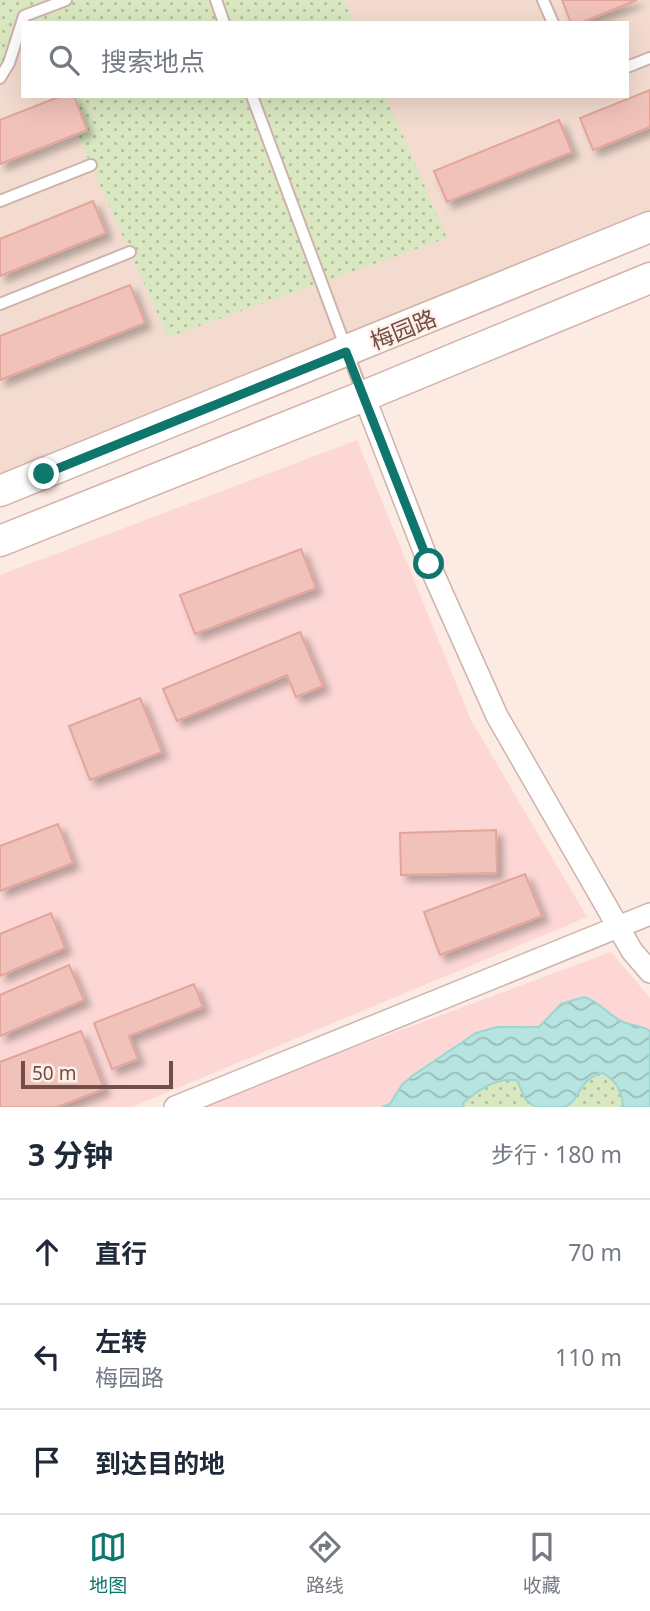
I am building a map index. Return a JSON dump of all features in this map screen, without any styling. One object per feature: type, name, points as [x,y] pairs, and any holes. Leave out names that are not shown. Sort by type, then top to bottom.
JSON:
[{"type":"main road","name":"梅园路","points":[[0,491],[650,227]]},
{"type":"main road","name":"梅园路","points":[[0,541],[364,396],[650,278]]},
{"type":"street","points":[[364,396],[429,564],[497,716],[632,951],[650,972]]},
{"type":"street","points":[[175,1107],[650,914]]},
{"type":"lane","points":[[22,21],[24,16],[65,0]]},
{"type":"lane","points":[[216,0],[224,21]]},
{"type":"lane","points":[[543,0],[552,21]]},
{"type":"lane","points":[[0,78],[9,63],[21,25]]},
{"type":"lane","points":[[629,66],[650,58]]},
{"type":"lane","points":[[253,98],[364,396]]},
{"type":"lane","points":[[0,201],[91,166]]},
{"type":"lane","points":[[0,304],[130,252]]},
{"type":"shaded area","points":[[0,0],[650,0],[650,218],[0,491]]},
{"type":"shaded area","points":[[357,440],[471,720],[587,917],[132,1107],[0,1107],[0,575]]},
{"type":"shaded area","points":[[611,952],[650,998],[650,1107],[206,1107],[304,1066]]},
{"type":"green space","points":[[0,0],[344,0],[353,21],[21,21],[21,35],[0,77]]},
{"type":"green space","points":[[61,98],[387,98],[447,238],[168,337]]},
{"type":"green space","points":[[603,1073],[615,1082],[623,1105],[621,1107],[564,1107],[588,1079]]},
{"type":"green space","points":[[507,1079],[517,1080],[525,1099],[535,1107],[464,1107],[463,1103],[479,1089]]},
{"type":"water","points":[[584,997],[623,1022],[650,1031],[650,1107],[621,1107],[623,1105],[615,1082],[603,1073],[588,1080],[573,1101],[563,1107],[535,1107],[525,1099],[517,1080],[509,1080],[482,1089],[463,1103],[464,1107],[382,1107],[390,1104],[402,1085],[412,1076],[476,1033],[497,1027],[539,1027],[561,1004]]},
{"type":"building","points":[[562,0],[637,0],[585,21],[570,21]]},
{"type":"building","points":[[650,90],[650,127],[593,150],[580,118]]},
{"type":"building","points":[[56,98],[75,98],[87,130],[0,164],[0,120]]},
{"type":"building","points":[[559,120],[572,152],[447,202],[434,171]]},
{"type":"building","points":[[93,201],[106,233],[0,276],[0,239]]},
{"type":"building","points":[[130,285],[145,323],[0,380],[0,336]]},
{"type":"building","points":[[301,549],[316,588],[195,634],[180,595]]},
{"type":"building","points":[[300,632],[323,686],[296,697],[287,675],[177,721],[163,689]]},
{"type":"building","points":[[140,698],[162,752],[90,780],[69,726]]},
{"type":"building","points":[[58,824],[73,863],[0,891],[0,846]]},
{"type":"building","points":[[496,830],[497,873],[401,875],[400,833]]},
{"type":"building","points":[[525,874],[542,916],[440,955],[424,912]]},
{"type":"building","points":[[51,913],[65,948],[0,976],[0,934]]},
{"type":"building","points":[[69,965],[84,1000],[0,1036],[0,995]]},
{"type":"building","points":[[194,984],[203,1007],[129,1036],[138,1059],[112,1069],[94,1023]]},
{"type":"building","points":[[81,1031],[104,1089],[57,1107],[0,1107],[0,1062]]},
{"type":"route","points":[[44,474],[346,352],[429,564]]}]
